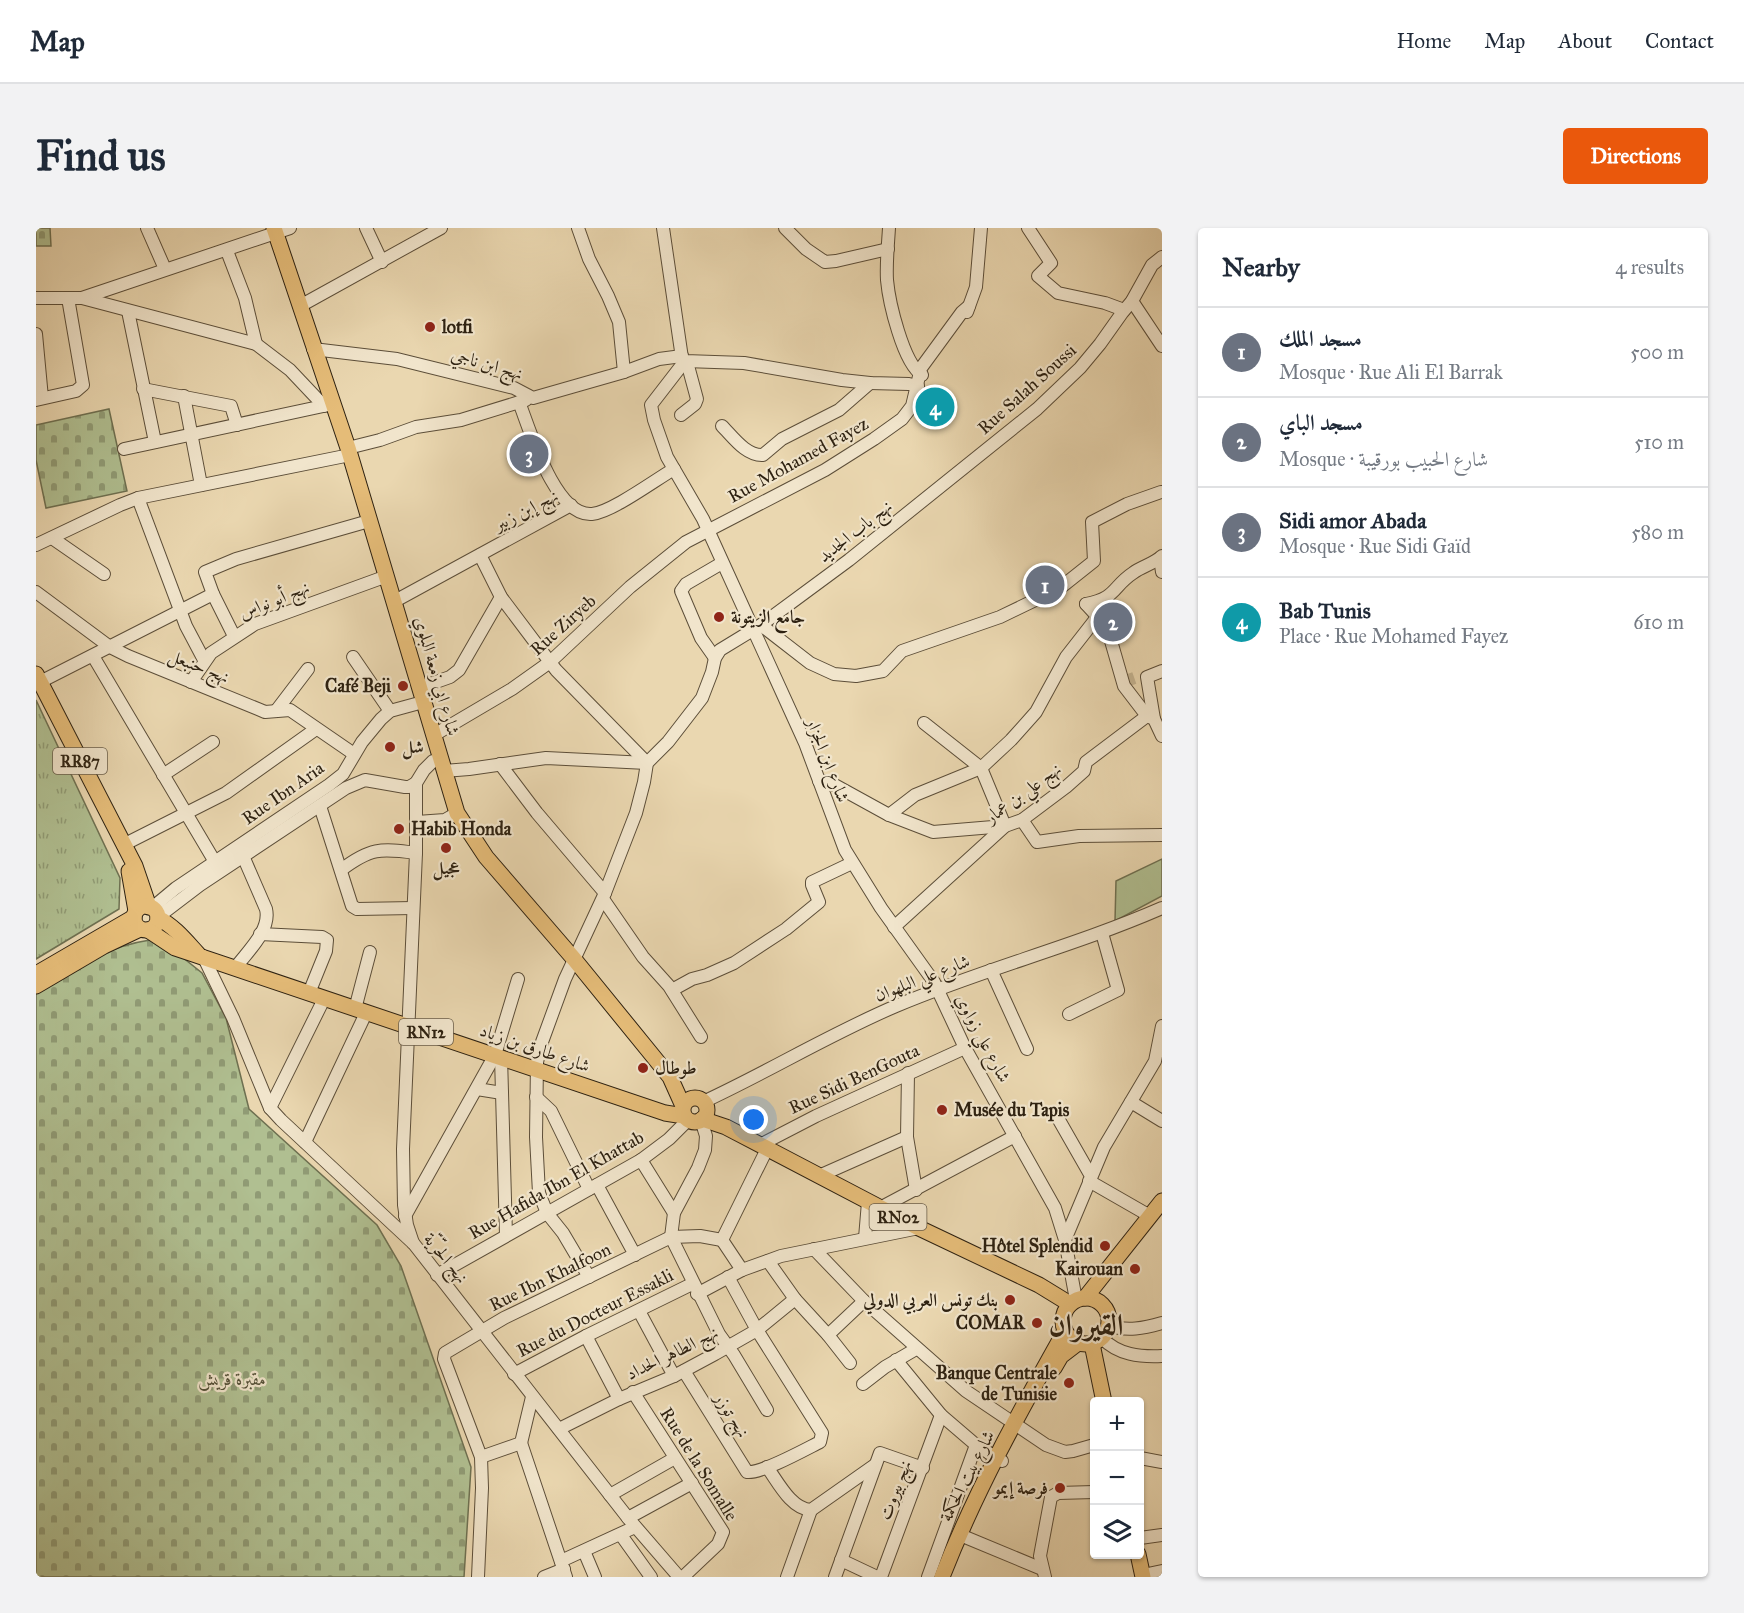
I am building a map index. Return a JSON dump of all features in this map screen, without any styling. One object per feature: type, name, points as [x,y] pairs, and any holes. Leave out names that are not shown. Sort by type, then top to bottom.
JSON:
[{"type":"main road","name":"شارع ابي زمعة البلوي","points":[[280,230],[328,406],[349,452],[458,813],[486,857],[670,1077],[694,1111]]},
{"type":"main road","name":"RR87","points":[[38,678],[123,846],[147,917]]},
{"type":"main road","name":"شارع طارق بن زياد","points":[[147,917],[176,948],[673,1115],[694,1111],[764,1147]]},
{"type":"main road","points":[[36,974],[147,917]]},
{"type":"main road","points":[[36,986],[104,946],[147,917]]},
{"type":"main road","name":"RN02","points":[[764,1147],[919,1228],[1077,1301]]},
{"type":"main road","points":[[1095,1338],[1072,1340],[1065,1331],[1063,1317],[1162,1201]]},
{"type":"main road","points":[[1077,1301],[1098,1302],[1104,1306],[1109,1318],[1095,1338],[1103,1397]]},
{"type":"main road","name":"شارع بيت الحكمة","points":[[1018,1426],[1065,1331]]},
{"type":"main road","name":"شارع بيت الحكمة","points":[[942,1577],[959,1533],[1018,1426],[1061,1356],[1095,1338]]},
{"type":"main road","name":"شارع بيت الحكمة","points":[[950,1577],[999,1459]]},
{"type":"main road","points":[[1139,1559],[1143,1576]]},
{"type":"street","points":[[147,228],[165,269]]},
{"type":"street","points":[[366,228],[382,262]]},
{"type":"street","points":[[300,306],[441,228]]},
{"type":"street","points":[[578,228],[591,265],[619,322],[624,372]]},
{"type":"street","points":[[663,228],[684,360],[697,399],[695,404],[681,415]]},
{"type":"street","points":[[785,228],[806,249],[825,262],[888,249]]},
{"type":"street","points":[[889,228],[887,276],[891,301],[905,350],[919,380]]},
{"type":"street","points":[[919,380],[928,357],[969,306],[976,287],[981,228]]},
{"type":"street","points":[[1028,228],[1051,262],[1038,276],[1058,293],[1105,303],[1128,305],[1162,346]]},
{"type":"street","points":[[82,298],[165,269],[227,251],[280,230]]},
{"type":"street","points":[[227,251],[244,298],[256,344]]},
{"type":"street","name":"Rue Salah Soussi","points":[[978,458],[1037,409],[1080,368],[1128,305],[1152,265],[1162,257]]},
{"type":"street","points":[[36,298],[82,298],[256,344],[290,370],[328,406]]},
{"type":"street","points":[[36,334],[39,399],[76,391],[82,385],[68,298]]},
{"type":"street","points":[[128,312],[155,442]]},
{"type":"street","name":"نهج ابن ناجي","points":[[313,349],[397,359],[514,388],[533,398],[624,372],[659,358],[744,363],[870,383],[903,383],[919,380]]},
{"type":"street","name":"شارع ابن الجزار","points":[[684,360],[651,405],[654,420],[674,469],[703,519],[722,563],[756,626],[805,743],[839,839],[894,927],[938,990]]},
{"type":"street","name":"Rue Mohamed Fayez","points":[[707,530],[825,470],[874,439],[910,411],[919,380]]},
{"type":"street","points":[[722,426],[749,451],[763,455],[782,439],[839,410],[870,383]]},
{"type":"street","points":[[143,389],[231,406],[237,425]]},
{"type":"street","points":[[184,396],[201,485]]},
{"type":"street","points":[[36,545],[138,498],[349,452],[416,427],[455,422],[533,398]]},
{"type":"street","points":[[519,402],[538,453],[552,479],[571,505]]},
{"type":"street","points":[[124,449],[328,406]]},
{"type":"street","name":"نهج باب الجديد","points":[[716,657],[720,650],[849,560],[978,458]]},
{"type":"street","name":"نهج إبن زبير","points":[[395,601],[571,505],[580,512],[595,514],[616,505],[674,469]]},
{"type":"street","points":[[756,626],[810,663],[834,674],[856,676],[883,671],[902,651],[1000,617],[1060,588],[1094,561],[1092,522],[1127,504],[1161,492]]},
{"type":"street","points":[[138,498],[186,626],[204,660]]},
{"type":"street","points":[[234,636],[205,572],[221,564],[369,521]]},
{"type":"street","name":"Rue Ziryeb","points":[[434,735],[512,689],[550,662],[643,576],[686,542],[707,530]]},
{"type":"street","points":[[52,538],[104,574]]},
{"type":"street","points":[[480,555],[501,597],[550,662],[647,763]]},
{"type":"street","points":[[1162,572],[1161,557],[1131,573],[1114,592],[1101,601],[1086,604],[1107,627],[1124,686],[1151,718],[1162,736]]},
{"type":"street","points":[[589,1277],[540,1199],[537,1184],[536,1097],[537,1070],[542,1042],[574,960],[604,896],[636,813],[647,763],[668,742],[697,705],[712,672],[716,657],[701,638],[681,591],[686,584],[722,563]]},
{"type":"street","name":"نهج أبو نواس","points":[[191,682],[204,660],[234,636],[272,617],[387,576]]},
{"type":"street","name":"نهج حنبعل","points":[[36,592],[111,647],[258,710],[290,711],[354,754]]},
{"type":"street","points":[[38,678],[93,656],[213,594]]},
{"type":"street","points":[[353,657],[390,711],[421,695],[459,670],[501,597]]},
{"type":"street","points":[[889,815],[915,795],[981,768],[1011,740],[1036,712],[1066,657],[1098,616]]},
{"type":"street","points":[[93,656],[215,861]]},
{"type":"street","points":[[276,711],[308,669]]},
{"type":"street","points":[[1151,718],[1143,677],[1162,671]]},
{"type":"street","name":"Rue Ibn Aria","points":[[147,917],[176,888],[343,774],[373,728],[390,711]]},
{"type":"street","name":"نهج علي بن عمار","points":[[894,927],[1005,826],[1022,820],[1084,771],[1086,762],[1151,718]]},
{"type":"street","points":[[819,781],[829,782],[889,815],[933,832],[1005,826],[981,768],[924,723]]},
{"type":"street","points":[[123,846],[225,793],[316,729]]},
{"type":"street","points":[[163,775],[213,742]]},
{"type":"street","points":[[414,1244],[405,1216],[402,1149],[416,853],[416,783],[433,761],[469,769],[555,758],[647,763]]},
{"type":"street","points":[[500,764],[604,896],[643,957],[672,990],[701,1037]]},
{"type":"street","name":"Rue Ibn Aria","points":[[147,917],[346,788],[365,780],[405,787],[416,783]]},
{"type":"street","points":[[320,806],[354,908],[413,908]]},
{"type":"street","points":[[417,822],[445,820],[458,813]]},
{"type":"street","points":[[1022,820],[1037,842],[1079,836],[1162,835]]},
{"type":"street","points":[[341,870],[363,855],[378,849],[416,853]]},
{"type":"street","points":[[236,967],[267,922],[267,913],[243,856]]},
{"type":"street","points":[[672,990],[692,979],[729,966],[786,929],[819,902],[812,882],[852,862]]},
{"type":"street","name":"شارع علي البلهوان","points":[[694,1111],[869,1018],[991,970],[1102,933],[1162,908]]},
{"type":"street","points":[[1069,1014],[1118,990],[1102,933]]},
{"type":"street","points":[[260,934],[315,936],[327,940],[326,951],[309,993]]},
{"type":"street","points":[[305,1142],[361,1011],[370,952]]},
{"type":"street","name":"نهج الحرّيّة","points":[[200,955],[232,1018],[270,1108],[414,1244],[632,1523],[681,1577]]},
{"type":"street","points":[[991,970],[1027,1049]]},
{"type":"street","points":[[405,1216],[498,1056],[518,979]]},
{"type":"street","name":"شارع علي زواوي","points":[[938,990],[965,1048],[1055,1208],[1065,1240],[1077,1301]]},
{"type":"street","points":[[270,1108],[324,999]]},
{"type":"street","points":[[1065,1240],[1104,1147],[1155,1061],[1162,1026]]},
{"type":"street","name":"Rue Sidi BenGouta","points":[[764,1147],[816,1116],[908,1072],[965,1048]]},
{"type":"street","points":[[498,1056],[502,1092],[506,1235]]},
{"type":"street","points":[[908,1072],[906,1137],[916,1190]]},
{"type":"street","points":[[477,1089],[502,1092]]},
{"type":"street","points":[[536,1097],[550,1111],[635,1255]]},
{"type":"street","points":[[1131,1102],[1162,1121]]},
{"type":"street","points":[[694,1111],[706,1136],[702,1158],[674,1213],[671,1238],[718,1334],[766,1410]]},
{"type":"street","name":"Rue Hafida Ibn El Khattab","points":[[437,1275],[641,1160],[669,1139],[694,1111]]},
{"type":"street","points":[[1059,1120],[1090,1179],[1150,1216]]},
{"type":"street","points":[[865,1238],[874,1205],[916,1190],[1015,1136]]},
{"type":"street","points":[[819,1176],[906,1137]]},
{"type":"street","points":[[722,1240],[764,1147]]},
{"type":"street","points":[[641,1160],[674,1213]]},
{"type":"street","name":"Rue du Docteur Essakli","points":[[514,1374],[639,1311],[742,1270],[814,1249],[919,1228]]},
{"type":"street","points":[[671,1238],[700,1236],[722,1240],[742,1270]]},
{"type":"street","name":"Rue Ibn Khalfoon","points":[[481,1457],[444,1355],[504,1318],[671,1238]]},
{"type":"street","points":[[814,1249],[915,1349],[966,1391],[1046,1445],[1065,1452],[1090,1446]]},
{"type":"street","points":[[768,1261],[795,1299],[850,1363]]},
{"type":"street","points":[[728,1277],[757,1330],[823,1437],[820,1442],[767,1467],[796,1504],[811,1509]]},
{"type":"street","name":"نهج الطاهر الحداد","points":[[559,1429],[633,1392],[679,1373],[728,1347],[757,1330],[795,1299]]},
{"type":"street","points":[[828,1335],[864,1301]]},
{"type":"street","name":"نهج توزر","points":[[639,1311],[745,1470],[753,1473],[767,1467]]},
{"type":"street","points":[[1095,1338],[1116,1328],[1137,1329],[1162,1323]]},
{"type":"street","points":[[586,1336],[619,1399]]},
{"type":"street","points":[[1095,1338],[1122,1352],[1162,1356]]},
{"type":"street","points":[[863,1384],[915,1349]]},
{"type":"street","points":[[896,1360],[941,1415],[976,1445],[999,1459]]},
{"type":"street","name":"Rue de la Somalle","points":[[633,1392],[693,1483],[720,1526],[723,1535],[718,1544],[681,1577]]},
{"type":"street","points":[[532,1397],[521,1443],[564,1569]]},
{"type":"street","name":"نهج بيروت","points":[[879,1577],[923,1468],[941,1415]]},
{"type":"street","points":[[478,1577],[481,1457],[521,1443]]},
{"type":"street","points":[[928,1577],[976,1445]]},
{"type":"street","points":[[787,1577],[811,1509],[877,1460],[883,1453],[923,1468]]},
{"type":"street","points":[[610,1495],[675,1458]]},
{"type":"street","points":[[1144,1459],[1162,1462]]},
{"type":"street","points":[[835,1577],[877,1460]]},
{"type":"street","points":[[544,1577],[564,1569],[584,1551],[621,1535],[632,1523],[693,1483]]},
{"type":"street","points":[[1043,1573],[1040,1556],[1051,1497],[1058,1493],[1090,1492]]},
{"type":"street","points":[[621,1535],[651,1577]]},
{"type":"street","points":[[1144,1537],[1162,1535]]},
{"type":"street","points":[[965,1537],[1043,1573]]},
{"type":"street","points":[[584,1551],[596,1577]]},
{"type":"street","points":[[841,1560],[879,1577]]},
{"type":"street","points":[[1143,1576],[1162,1571]]},
{"type":"green space","points":[[36,228],[50,228],[51,246],[36,246]]},
{"type":"green space","points":[[109,409],[127,491],[46,508],[36,460],[36,425]]},
{"type":"green space","points":[[36,700],[120,878],[119,909],[36,959]]},
{"type":"green space","points":[[1162,859],[1162,896],[1115,921],[1116,881]]},
{"type":"green space","name":"مقبرة قريش","points":[[150,940],[172,949],[202,973],[226,1018],[249,1109],[377,1225],[401,1266],[471,1467],[464,1577],[36,1577],[36,994],[90,960],[133,943]]},
{"type":"tunnel","points":[[931,404],[937,412]]},
{"type":"tunnel","points":[[1123,682],[1140,676]]},
{"type":"place","name":"lotfi","points":[[430,327]]},
{"type":"place","name":"Bab Tunis","points":[[935,407]]},
{"type":"place","name":"Sidi amor Abada","points":[[529,454]]},
{"type":"place","name":"مسجد الملك","points":[[1045,585]]},
{"type":"place","name":"جامع الزيتونة","points":[[719,617]]},
{"type":"place","name":"مسجد الباي","points":[[1113,622]]},
{"type":"place","name":"Café Beji","points":[[403,686]]},
{"type":"place","name":"شل","points":[[390,747]]},
{"type":"place","name":"Habib Honda","points":[[399,829]]},
{"type":"place","name":"عجيل","points":[[446,848]]},
{"type":"place","name":"طوطال","points":[[643,1068]]},
{"type":"place","name":"Musée du Tapis","points":[[942,1110]]},
{"type":"place","name":"Hôtel Splendid","points":[[1105,1246]]},
{"type":"place","name":"Kairouan","points":[[1135,1269]]},
{"type":"place","name":"بنك تونس العربي الدولي","points":[[1010,1300]]},
{"type":"place","name":"COMAR","points":[[1037,1323]]},
{"type":"place","name":"Banque Centrale de Tunisie","points":[[1069,1383]]},
{"type":"place","name":"فرصة إيمو","points":[[1060,1488]]},
{"type":"district","name":"القيروان","points":[[1086,1325]]}]
